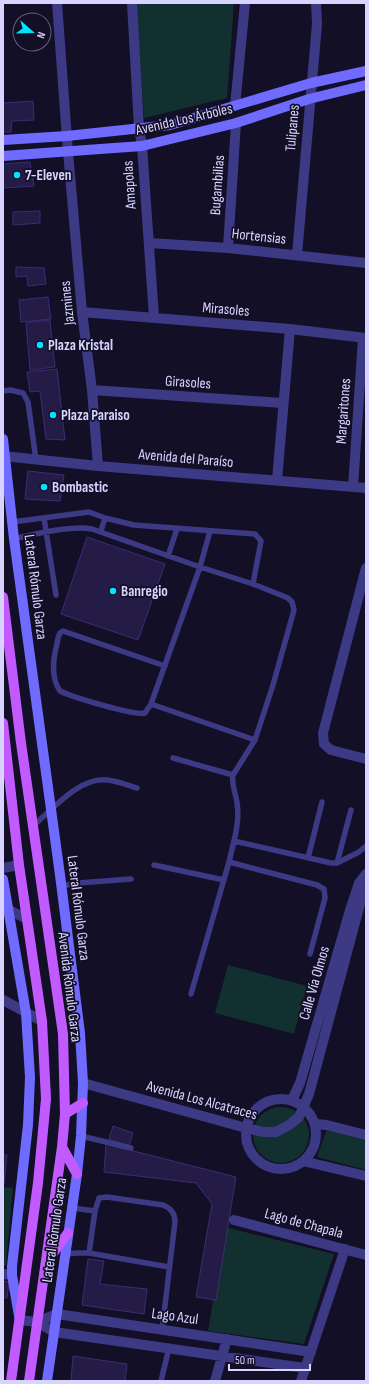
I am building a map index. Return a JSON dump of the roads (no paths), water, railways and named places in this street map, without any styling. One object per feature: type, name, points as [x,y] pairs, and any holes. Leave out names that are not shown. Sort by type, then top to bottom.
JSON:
[{"type":"main road","name":"Avenida Rómulo Garza","points":[[3,597],[21,743],[63,1034],[65,1114],[62,1147],[29,1381]]},
{"type":"main road","points":[[3,724],[19,865],[42,1021],[46,1099],[38,1183],[11,1381]]},
{"type":"main road","points":[[65,1114],[83,1103]]},
{"type":"main road","points":[[62,1147],[77,1174]]},
{"type":"main road","points":[[46,1262],[68,1233]]},
{"type":"street","name":"Jazmines","points":[[57,3],[82,312],[92,390],[98,466]]},
{"type":"street","name":"Amapolas","points":[[132,3],[139,128],[142,146],[154,317]]},
{"type":"street","points":[[236,106],[245,3]]},
{"type":"street","name":"Tulipanes","points":[[296,255],[317,24],[316,3]]},
{"type":"street","name":"Avenida Los Árboles","points":[[3,140],[67,136],[170,124],[311,83],[366,71]]},
{"type":"street","name":"Avenida Los Árboles","points":[[3,156],[142,146],[236,124],[309,99],[366,85]]},
{"type":"street","name":"Bugambilias","points":[[228,248],[236,124]]},
{"type":"street","name":"Hortensias","points":[[148,243],[228,248],[366,263]]},
{"type":"street","name":"Mirasoles","points":[[82,312],[290,329],[364,338]]},
{"type":"street","points":[[276,480],[290,329]]},
{"type":"street","name":"Margaritones","points":[[353,487],[364,338]]},
{"type":"street","name":"Girasoles","points":[[92,390],[282,403]]},
{"type":"street","name":"Lateral Rómulo Garza","points":[[3,439],[14,539],[80,1033],[83,1083],[81,1136],[77,1174],[47,1381]]},
{"type":"street","name":"Avenida del Paraíso","points":[[4,456],[98,466],[366,488]]},
{"type":"street","points":[[366,568],[323,733],[324,744],[331,750],[366,759]]},
{"type":"street","points":[[3,868],[19,865]]},
{"type":"street","name":"Calle Vía Olmos","points":[[292,1100],[300,1083],[351,907],[359,883],[366,874]]},
{"type":"street","points":[[3,879],[6,908],[26,1013],[30,1095],[7,1275],[19,1320],[37,1322],[54,1332],[305,1368]]},
{"type":"street","name":"Calle Vía Olmos","points":[[304,1107],[309,1094],[360,904],[366,888]]},
{"type":"street","points":[[6,908],[27,919]]},
{"type":"street","points":[[3,1000],[42,1021]]},
{"type":"street","name":"Avenida Los Alcatraces","points":[[83,1083],[263,1132],[276,1132],[289,1125],[299,1117],[304,1107]]},
{"type":"street","points":[[273,1100],[292,1100],[304,1107],[315,1124],[316,1132],[314,1144],[309,1156],[292,1167],[279,1169],[270,1168],[262,1164],[250,1151],[247,1143],[246,1128],[250,1117],[256,1109],[264,1103],[273,1100]]},
{"type":"street","points":[[315,1124],[327,1125],[366,1135]]},
{"type":"street","points":[[303,1161],[366,1176]]},
{"type":"street","name":"Lago de Chapala","points":[[234,1220],[366,1255]]},
{"type":"street","points":[[301,1381],[345,1249]]},
{"type":"street","points":[[37,1322],[56,1314]]},
{"type":"street","name":"Lago Azul","points":[[56,1314],[311,1352]]},
{"type":"street","points":[[214,1381],[223,1356],[227,1339]]},
{"type":"lane","points":[[3,391],[10,390],[23,393],[28,402],[36,460]]},
{"type":"lane","points":[[12,522],[89,512],[105,518],[134,525],[255,534],[259,538],[261,544],[253,584]]},
{"type":"lane","points":[[44,518],[56,595]]},
{"type":"lane","points":[[101,531],[105,518]]},
{"type":"lane","points":[[14,539],[78,528],[101,531],[168,556],[253,584],[288,598],[294,606],[274,685],[255,740],[233,775],[233,786],[238,815],[234,841],[191,994]]},
{"type":"lane","points":[[168,556],[177,529]]},
{"type":"lane","points":[[165,666],[65,631],[62,631],[59,634],[53,662],[57,684],[60,691],[118,709],[141,714],[145,713],[152,704],[200,567],[210,531]]},
{"type":"lane","points":[[152,704],[255,740]]},
{"type":"lane","points":[[173,758],[233,775]]},
{"type":"lane","points":[[33,826],[79,786],[96,780],[107,780],[137,788]]},
{"type":"lane","points":[[308,858],[322,802]]},
{"type":"lane","points":[[337,863],[351,810]]},
{"type":"lane","points":[[234,841],[331,863],[337,863],[359,852],[366,846]]},
{"type":"lane","points":[[229,862],[317,885],[324,889],[325,898],[310,954]]},
{"type":"lane","points":[[154,865],[224,880]]},
{"type":"lane","points":[[61,886],[78,882],[131,879]]},
{"type":"lane","points":[[81,1136],[132,1148]]},
{"type":"lane","points":[[90,1253],[95,1211],[99,1198],[104,1196],[168,1207],[173,1212],[175,1222],[162,1330]]},
{"type":"lane","points":[[72,1208],[95,1211]]},
{"type":"lane","points":[[65,1254],[90,1253],[169,1267]]},
{"type":"lane","points":[[161,1381],[169,1348]]},
{"type":"place","name":"7-Eleven","points":[[17,175]]},
{"type":"place","name":"Plaza Kristal","points":[[40,345]]},
{"type":"place","name":"Plaza Paraiso","points":[[53,415]]},
{"type":"place","name":"Bombastic","points":[[44,487]]},
{"type":"place","name":"Banregio","points":[[113,591]]}]
